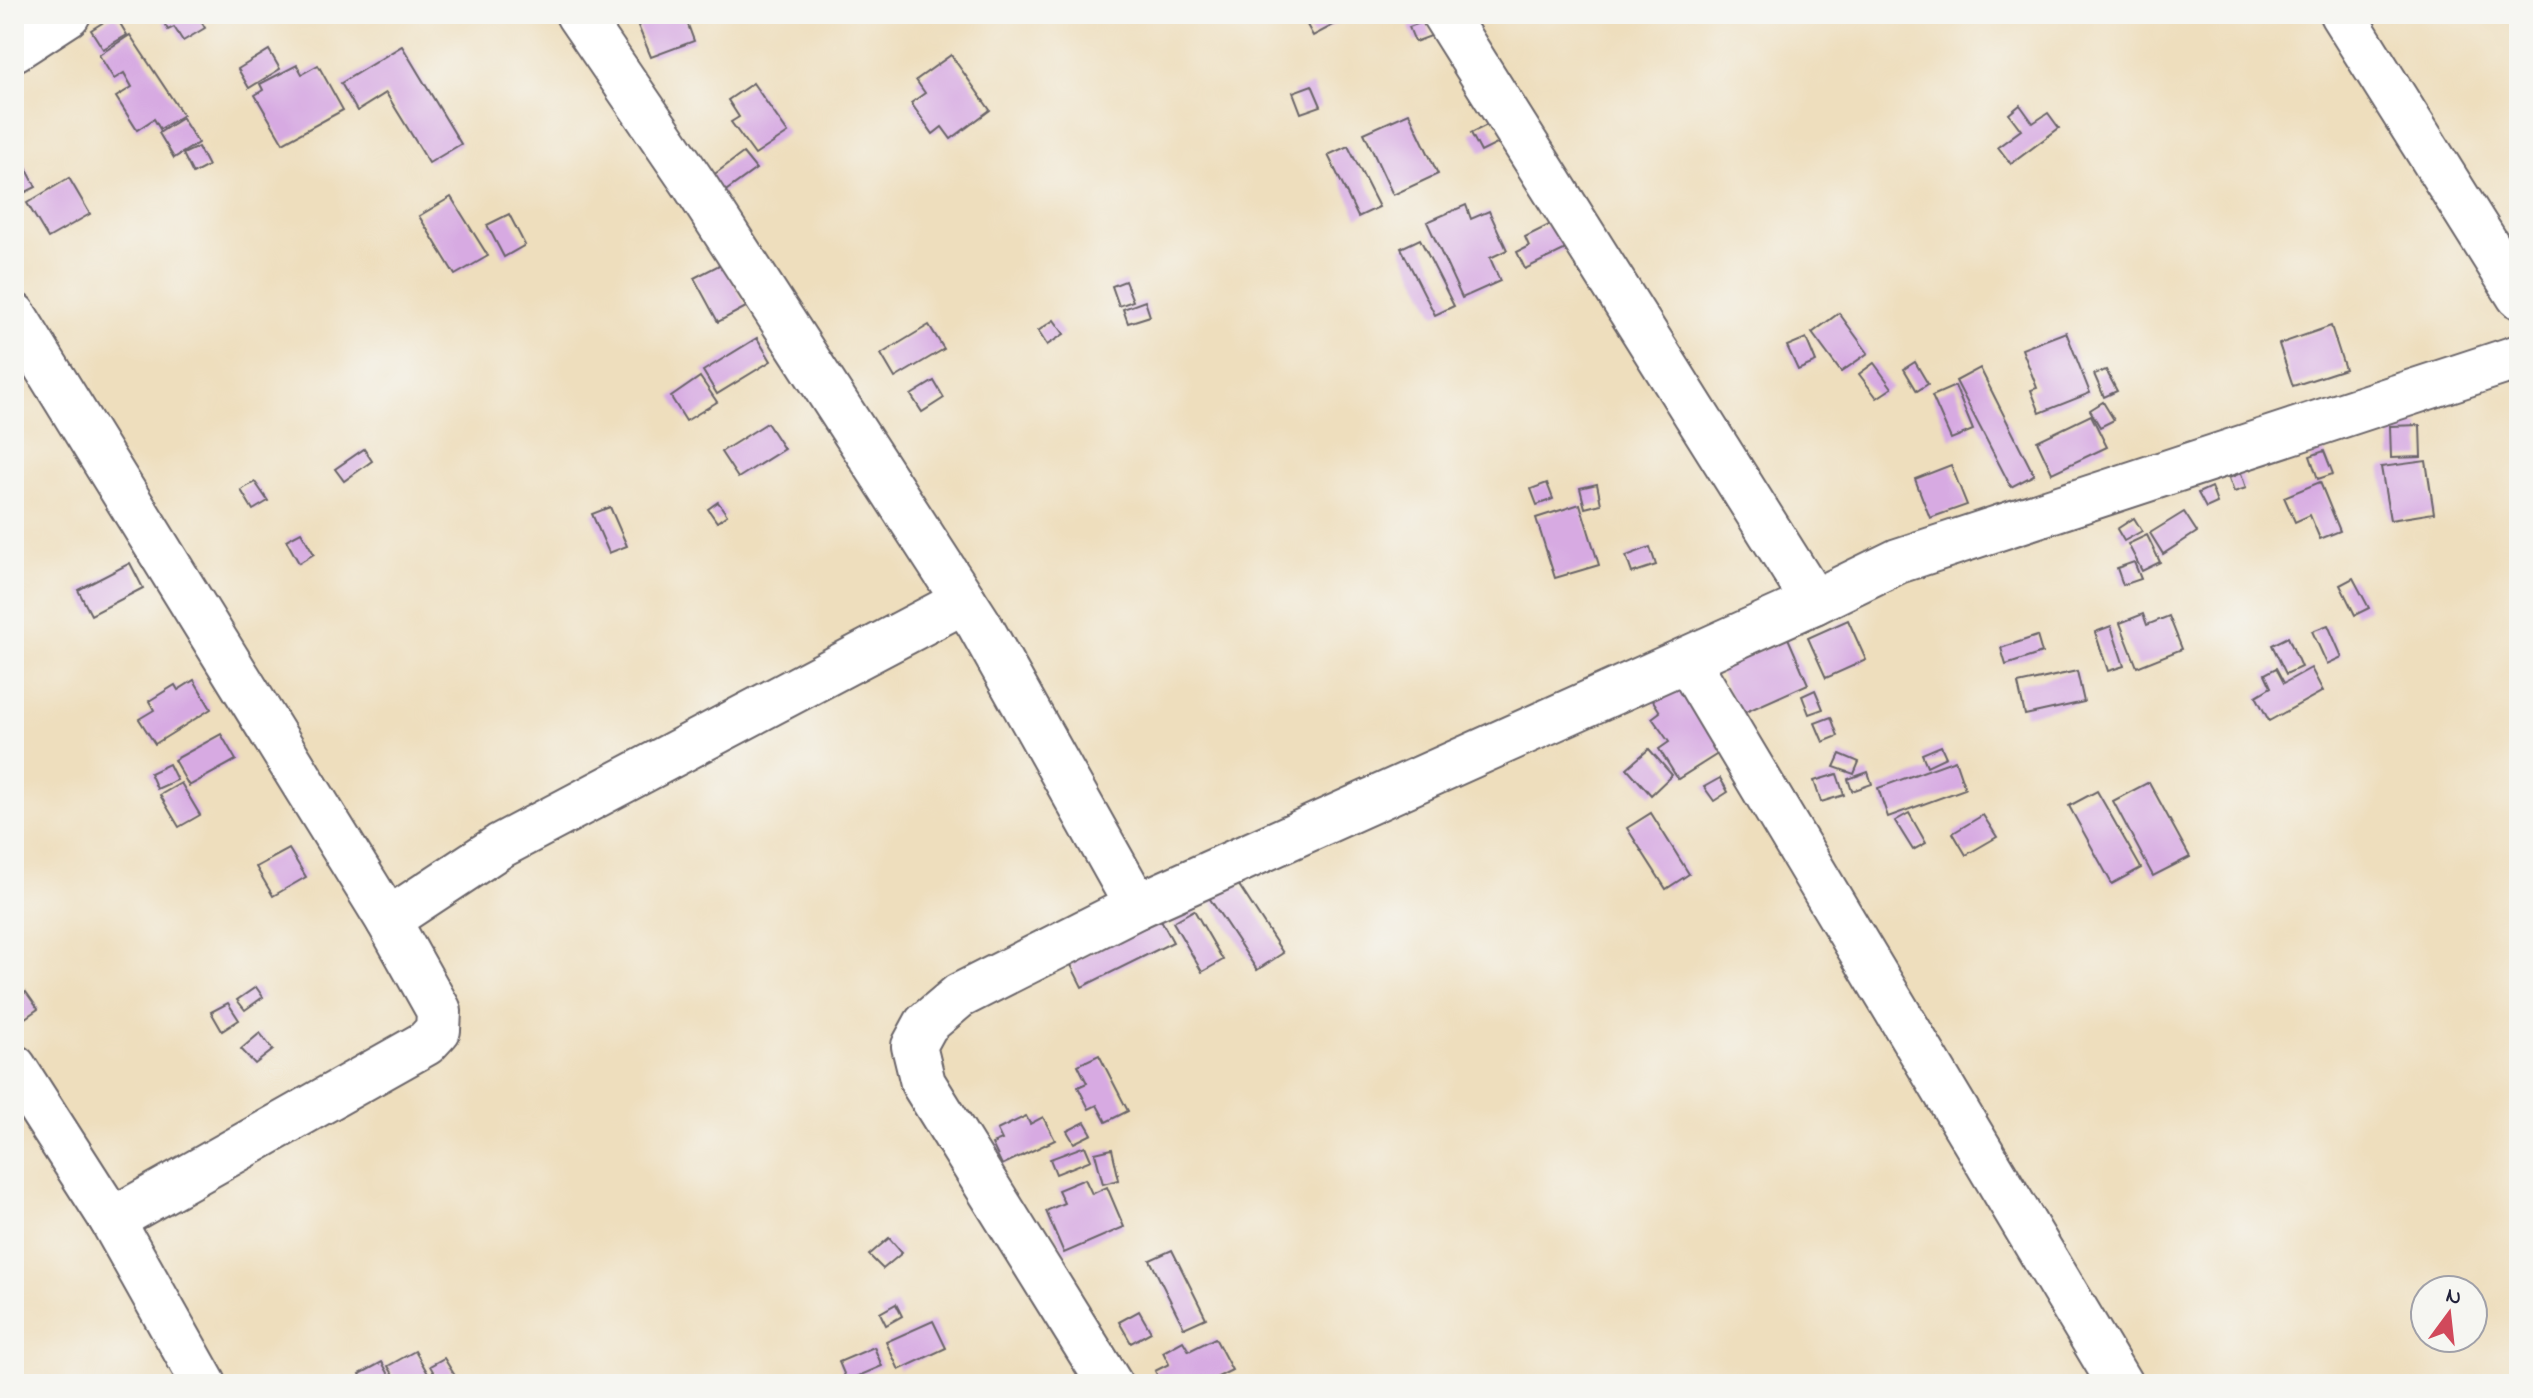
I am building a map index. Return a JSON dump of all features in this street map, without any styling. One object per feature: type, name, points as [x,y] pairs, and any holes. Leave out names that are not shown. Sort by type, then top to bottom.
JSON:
[{"type":"street","points":[[14,49],[68,14]]},
{"type":"street","points":[[578,14],[694,184],[964,601],[1137,906]]},
{"type":"street","points":[[1444,14],[1814,602]]},
{"type":"street","points":[[2342,14],[2519,296]]},
{"type":"street","points":[[14,315],[388,920],[439,1011],[438,1030],[426,1043],[112,1220]]},
{"type":"street","points":[[1110,1384],[923,1083],[914,1046],[926,1024],[959,996],[1137,906],[1687,660],[1898,561],[2519,357]]},
{"type":"street","points":[[388,920],[500,846],[964,601]]},
{"type":"street","points":[[1687,660],[2120,1384]]},
{"type":"street","points":[[14,1067],[112,1220],[204,1384]]},
{"type":"building","points":[[159,14],[197,14],[205,28],[183,41],[174,27],[168,30]]},
{"type":"building","points":[[655,14],[684,14],[694,41],[651,57],[636,21]]},
{"type":"building","points":[[1301,14],[1354,14],[1313,36]]},
{"type":"building","points":[[115,15],[127,35],[103,49],[91,30]]},
{"type":"building","points":[[1425,21],[1431,36],[1415,42],[1409,27]]},
{"type":"building","points":[[130,35],[183,115],[160,129],[154,119],[137,130],[116,97],[132,87],[124,73],[114,79],[99,55]]},
{"type":"building","points":[[402,46],[461,144],[429,163],[386,93],[357,111],[341,83]]},
{"type":"building","points":[[269,50],[280,69],[249,88],[238,69]]},
{"type":"building","points":[[951,55],[990,110],[951,139],[942,127],[933,134],[911,103],[925,93],[916,80]]},
{"type":"building","points":[[297,65],[302,74],[318,65],[343,110],[283,143],[255,95],[263,90],[260,84]]},
{"type":"building","points":[[753,83],[788,133],[755,155],[731,122],[739,117],[728,100]]},
{"type":"building","points":[[1312,85],[1321,106],[1301,113],[1293,92]]},
{"type":"building","points":[[2020,105],[2033,123],[2048,113],[2059,128],[2011,164],[1998,147],[2021,130],[2009,114]]},
{"type":"building","points":[[1409,113],[1438,174],[1393,195],[1364,133]]},
{"type":"building","points":[[182,118],[198,143],[174,158],[159,133]]},
{"type":"building","points":[[1489,124],[1499,143],[1481,152],[1471,133]]},
{"type":"building","points":[[1348,146],[1379,207],[1358,217],[1328,155]]},
{"type":"building","points":[[198,147],[208,166],[193,174],[183,154]]},
{"type":"building","points":[[743,153],[756,169],[720,195],[708,179]]},
{"type":"building","points":[[19,154],[36,187],[14,198],[14,156]]},
{"type":"building","points":[[69,178],[90,214],[48,238],[27,203]]},
{"type":"building","points":[[451,197],[488,256],[455,275],[419,216]]},
{"type":"building","points":[[1466,205],[1471,219],[1489,211],[1507,250],[1490,258],[1500,281],[1462,298],[1427,222]]},
{"type":"building","points":[[509,214],[525,245],[504,257],[487,225]]},
{"type":"building","points":[[1557,221],[1570,247],[1525,269],[1517,252],[1529,246],[1525,237]]},
{"type":"building","points":[[1420,239],[1454,306],[1435,315],[1401,248]]},
{"type":"building","points":[[723,263],[746,307],[718,322],[694,278]]},
{"type":"building","points":[[1125,281],[1133,301],[1119,306],[1112,286]]},
{"type":"building","points":[[1145,301],[1150,316],[1128,323],[1123,309]]},
{"type":"building","points":[[1839,313],[1868,353],[1841,372],[1812,333]]},
{"type":"building","points":[[1054,320],[1064,334],[1047,345],[1038,331]]},
{"type":"building","points":[[929,325],[944,349],[895,378],[881,354]]},
{"type":"building","points":[[2331,326],[2345,369],[2293,386],[2279,344]]},
{"type":"building","points":[[2066,332],[2090,393],[2040,413],[2031,390],[2037,388],[2022,349]]},
{"type":"building","points":[[757,338],[771,361],[717,394],[703,371]]},
{"type":"building","points":[[1806,338],[1816,362],[1798,370],[1787,346]]},
{"type":"building","points":[[1915,362],[1928,384],[1917,391],[1904,369]]},
{"type":"building","points":[[1874,363],[1892,388],[1877,398],[1859,374]]},
{"type":"building","points":[[1980,368],[2034,475],[2011,487],[1956,381]]},
{"type":"building","points":[[2106,370],[2117,391],[2104,397],[2094,374]]},
{"type":"building","points":[[700,377],[717,402],[686,421],[671,397]]},
{"type":"building","points":[[934,381],[944,398],[922,412],[911,395]]},
{"type":"building","points":[[1955,386],[1973,430],[1951,439],[1932,396]]},
{"type":"building","points":[[2103,402],[2114,420],[2100,427],[2090,410]]},
{"type":"building","points":[[2091,415],[2107,447],[2052,473],[2037,441]]},
{"type":"building","points":[[767,423],[784,449],[738,478],[721,452]]},
{"type":"building","points":[[2420,425],[2421,457],[2391,458],[2390,426]]},
{"type":"building","points":[[364,449],[372,461],[344,481],[335,469]]},
{"type":"building","points":[[2324,451],[2333,474],[2318,479],[2310,456]]},
{"type":"building","points":[[2426,461],[2434,513],[2390,520],[2381,467]]},
{"type":"building","points":[[1951,465],[1967,505],[1930,518],[1915,479]]},
{"type":"building","points":[[2241,473],[2246,488],[2234,492],[2229,478]]},
{"type":"building","points":[[255,482],[268,501],[253,510],[241,490]]},
{"type":"building","points":[[2320,482],[2340,531],[2320,539],[2310,515],[2295,522],[2284,497]]},
{"type":"building","points":[[1547,483],[1553,499],[1537,505],[1531,489]]},
{"type":"building","points":[[1597,484],[1601,504],[1585,508],[1580,488]]},
{"type":"building","points":[[2211,487],[2217,503],[2206,508],[2198,493]]},
{"type":"building","points":[[718,502],[727,515],[717,522],[708,509]]},
{"type":"building","points":[[1580,504],[1599,565],[1555,578],[1536,518]]},
{"type":"building","points":[[610,507],[627,546],[609,553],[592,514]]},
{"type":"building","points":[[2184,512],[2197,532],[2163,554],[2150,533]]},
{"type":"building","points":[[2134,518],[2142,531],[2124,541],[2117,529]]},
{"type":"building","points":[[301,532],[314,554],[299,563],[286,540]]},
{"type":"building","points":[[2147,535],[2160,562],[2142,571],[2128,544]]},
{"type":"building","points":[[1650,547],[1656,565],[1632,573],[1626,556]]},
{"type":"building","points":[[2134,562],[2141,579],[2123,585],[2117,568]]},
{"type":"building","points":[[130,563],[143,588],[91,615],[78,590]]},
{"type":"building","points":[[2353,578],[2369,608],[2355,615],[2340,585]]},
{"type":"building","points":[[2143,614],[2147,625],[2169,616],[2182,649],[2137,667],[2120,623]]},
{"type":"building","points":[[1848,620],[1866,660],[1826,678],[1808,638]]},
{"type":"building","points":[[2328,625],[2342,657],[2327,664],[2312,631]]},
{"type":"building","points":[[2111,626],[2124,666],[2108,671],[2095,632]]},
{"type":"building","points":[[2037,636],[2042,653],[2006,665],[2001,648]]},
{"type":"building","points":[[2288,637],[2301,667],[2286,674],[2272,645]]},
{"type":"building","points":[[1788,638],[1808,684],[1739,715],[1718,669]]},
{"type":"building","points":[[2276,668],[2284,683],[2311,668],[2323,691],[2269,721],[2256,696],[2271,687],[2265,674]]},
{"type":"building","points":[[2077,671],[2084,702],[2025,715],[2018,684]]},
{"type":"building","points":[[1674,674],[1724,750],[1678,779],[1659,749],[1669,742],[1652,718],[1660,712],[1647,691]]},
{"type":"building","points":[[194,680],[211,709],[155,744],[139,719],[154,710],[149,701],[175,685],[178,690]]},
{"type":"building","points":[[1815,690],[1823,709],[1809,714],[1802,696]]},
{"type":"building","points":[[1831,717],[1838,736],[1823,742],[1815,723]]},
{"type":"building","points":[[221,734],[236,760],[189,786],[174,760]]},
{"type":"building","points":[[1941,746],[1946,757],[1927,766],[1922,754]]},
{"type":"building","points":[[1649,749],[1672,775],[1651,795],[1627,768]]},
{"type":"building","points":[[1840,754],[1859,762],[1854,774],[1834,767]]},
{"type":"building","points":[[1955,760],[1965,789],[1888,817],[1878,788]]},
{"type":"building","points":[[169,764],[177,780],[157,789],[150,773]]},
{"type":"building","points":[[1868,772],[1872,784],[1852,791],[1848,779]]},
{"type":"building","points":[[1837,774],[1844,795],[1821,802],[1814,781]]},
{"type":"building","points":[[1720,778],[1728,792],[1714,801],[1704,787]]},
{"type":"building","points":[[2149,782],[2190,857],[2153,876],[2113,801]]},
{"type":"building","points":[[181,783],[200,815],[179,827],[160,795]]},
{"type":"building","points":[[2097,791],[2141,868],[2112,884],[2069,806]]},
{"type":"building","points":[[1651,813],[1689,874],[1666,889],[1627,828]]},
{"type":"building","points":[[1909,813],[1926,843],[1913,850],[1895,821]]},
{"type":"building","points":[[1983,815],[1997,837],[1966,855],[1953,833]]},
{"type":"building","points":[[289,849],[306,877],[273,896],[256,867]]},
{"type":"building","points":[[1231,873],[1283,953],[1257,970],[1204,890]]},
{"type":"building","points":[[1194,910],[1223,960],[1202,972],[1173,922]]},
{"type":"building","points":[[1160,918],[1173,942],[1082,987],[1070,963]]},
{"type":"building","points":[[256,987],[263,997],[245,1010],[237,1000]]},
{"type":"building","points":[[26,992],[38,1009],[18,1023],[14,1018],[14,1001]]},
{"type":"building","points":[[228,1003],[239,1020],[222,1031],[211,1012]]},
{"type":"building","points":[[260,1033],[273,1050],[255,1064],[241,1049]]},
{"type":"building","points":[[1099,1055],[1128,1111],[1106,1122],[1097,1105],[1089,1109],[1078,1087],[1087,1083],[1078,1065]]},
{"type":"building","points":[[1026,1116],[1030,1124],[1043,1117],[1055,1140],[1002,1165],[992,1144],[1002,1140],[997,1130]]},
{"type":"building","points":[[1085,1122],[1092,1134],[1074,1143],[1067,1131]]},
{"type":"building","points":[[1085,1146],[1091,1160],[1056,1174],[1050,1159]]},
{"type":"building","points":[[1112,1149],[1119,1180],[1103,1184],[1095,1153]]},
{"type":"building","points":[[1085,1179],[1092,1194],[1107,1187],[1124,1227],[1064,1253],[1046,1211],[1064,1203],[1058,1190]]},
{"type":"building","points":[[889,1238],[902,1253],[883,1269],[869,1255]]},
{"type":"building","points":[[1172,1250],[1206,1318],[1184,1328],[1150,1260]]},
{"type":"building","points":[[896,1304],[902,1316],[886,1325],[880,1313]]},
{"type":"building","points":[[1139,1311],[1151,1332],[1131,1343],[1119,1322]]},
{"type":"building","points":[[933,1321],[946,1348],[899,1370],[886,1342]]},
{"type":"building","points":[[1215,1338],[1232,1370],[1204,1384],[1162,1384],[1155,1371],[1169,1364],[1163,1352],[1183,1341],[1189,1351]]},
{"type":"building","points":[[874,1347],[882,1366],[847,1381],[839,1362]]},
{"type":"building","points":[[415,1351],[434,1384],[399,1384],[388,1366]]},
{"type":"building","points":[[444,1358],[460,1384],[440,1384],[430,1366]]},
{"type":"building","points":[[382,1362],[394,1384],[365,1384],[360,1374]]}]
